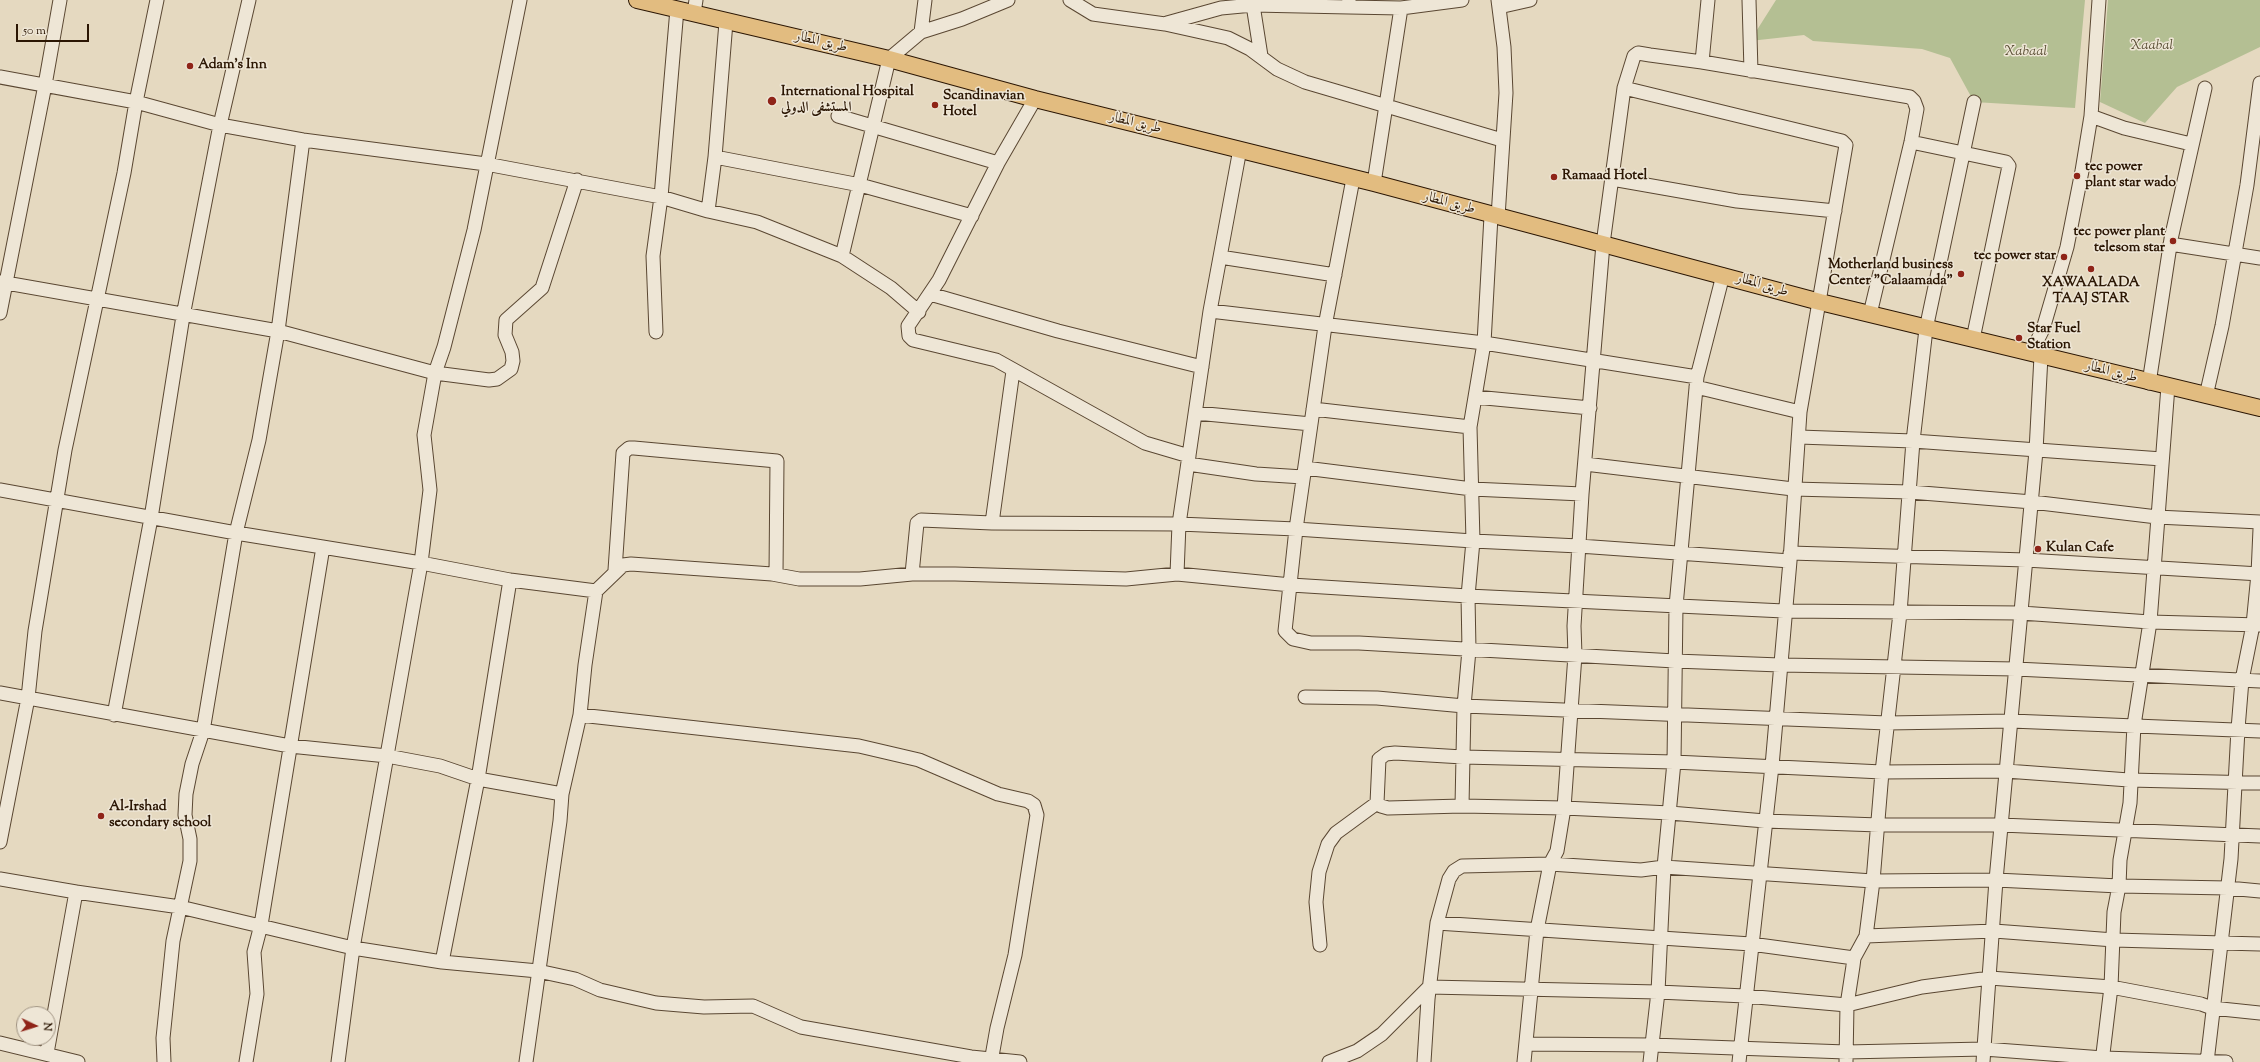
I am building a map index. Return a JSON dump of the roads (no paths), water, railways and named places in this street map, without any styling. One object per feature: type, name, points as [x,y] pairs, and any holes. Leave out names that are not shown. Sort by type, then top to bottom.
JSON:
[{"type":"main road","name":"طريق المطار","points":[[638,0],[677,9],[695,7],[726,22],[889,59],[1035,99],[1374,183],[1494,216],[1926,329],[2036,354],[2206,396],[2259,404]]},
{"type":"street","points":[[0,313],[3,283],[46,85],[60,0]]},
{"type":"street","points":[[0,842],[28,698],[36,630],[72,414],[124,174],[136,102],[157,0]]},
{"type":"street","points":[[114,715],[151,518],[183,316],[220,125],[249,0]]},
{"type":"street","points":[[338,1062],[353,948],[421,563],[430,490],[424,434],[435,373],[444,347],[474,230],[520,0]]},
{"type":"street","points":[[921,32],[926,0]]},
{"type":"street","points":[[1070,0],[1093,14],[1165,24],[1228,38],[1261,56],[1277,69],[1305,82],[1502,140]]},
{"type":"street","points":[[1165,24],[1221,8],[1253,5],[1349,4],[1401,8],[1462,0]]},
{"type":"street","points":[[1462,806],[1464,706],[1469,650],[1468,596],[1473,542],[1470,427],[1484,343],[1506,93],[1504,47],[1498,4],[1530,0]]},
{"type":"street","points":[[1702,62],[1708,0]]},
{"type":"street","points":[[1749,0],[1751,71]]},
{"type":"street","points":[[1984,1056],[1994,931],[1996,880],[2036,451],[2036,354],[2067,247],[2091,116],[2099,0]]},
{"type":"street","points":[[842,256],[889,59],[921,32],[962,19],[1005,1]]},
{"type":"street","points":[[1253,5],[1261,56]]},
{"type":"street","points":[[1374,183],[1401,8]]},
{"type":"street","points":[[656,332],[653,256],[661,197],[677,9]]},
{"type":"street","points":[[708,211],[715,158],[726,22]]},
{"type":"street","points":[[1524,1062],[1537,930],[1550,864],[1557,851],[1564,808],[1569,759],[1575,655],[1576,601],[1582,494],[1603,244],[1624,88],[1632,59],[1638,54],[1702,62],[1910,97],[1914,101],[1917,109],[1911,142],[1870,314]]},
{"type":"street","points":[[0,77],[136,102],[220,125],[303,140],[486,164],[661,197],[708,211],[757,222],[842,256],[890,288],[919,312]]},
{"type":"street","points":[[2206,396],[2222,326],[2247,184],[2260,83]]},
{"type":"street","points":[[1624,88],[1842,141],[1846,145],[1800,412],[1790,557],[1784,611],[1772,766],[1765,821],[1761,873],[1745,996],[1740,1055]]},
{"type":"street","points":[[2149,383],[2170,244],[2191,144],[2205,88]]},
{"type":"street","points":[[1035,99],[998,163],[972,216],[930,294],[908,326],[908,332],[913,340],[996,360],[1145,443],[1189,460],[1256,474],[1304,473],[1472,489],[1582,494]]},
{"type":"street","points":[[1846,1057],[1847,1004],[1854,958],[1866,936],[1880,825],[1882,772],[1895,666],[1905,558],[1913,441],[1926,329],[1974,102]]},
{"type":"street","points":[[838,116],[998,163]]},
{"type":"street","points":[[2091,116],[2124,128],[2191,144]]},
{"type":"street","points":[[164,1062],[164,1038],[169,981],[180,907],[190,861],[190,839],[185,815],[186,794],[192,764],[203,730],[236,534],[258,440],[278,331],[303,140]]},
{"type":"street","points":[[1911,142],[2006,162],[2009,166],[1973,339]]},
{"type":"street","points":[[1177,574],[1179,524],[1210,311],[1240,149]]},
{"type":"street","points":[[715,158],[860,185],[972,216]]},
{"type":"street","points":[[1353,179],[1324,326],[1296,529],[1285,631],[1293,639],[1311,643],[1359,643],[1675,661],[1780,665],[2016,669],[2260,681]]},
{"type":"street","points":[[1612,179],[1737,201],[1835,211]]},
{"type":"street","points":[[3,283],[96,301],[278,331],[435,373],[489,380],[497,379],[511,369],[512,352],[505,335],[506,320],[542,288],[577,180]]},
{"type":"street","points":[[2170,244],[2234,256],[2260,258]]},
{"type":"street","points":[[1220,257],[1335,275]]},
{"type":"street","points":[[1650,1062],[1658,992],[1662,938],[1664,867],[1674,762],[1676,713],[1674,644],[1676,606],[1682,555],[1696,382],[1723,275]]},
{"type":"street","points":[[930,294],[1058,330],[1202,367]]},
{"type":"street","points":[[1210,311],[1324,326],[1484,343],[1594,360],[1696,382],[1800,412]]},
{"type":"street","points":[[992,523],[1014,371]]},
{"type":"street","points":[[2103,1060],[2111,987],[2114,912],[2120,860],[2130,803],[2129,780],[2134,725],[2150,622],[2168,386]]},
{"type":"street","points":[[1475,398],[1590,408]]},
{"type":"street","points":[[1313,409],[1470,427]]},
{"type":"street","points":[[1196,413],[1311,424]]},
{"type":"street","points":[[1799,437],[1913,441],[2162,460]]},
{"type":"street","points":[[616,570],[623,453],[629,448],[634,448],[777,461],[776,574]]},
{"type":"street","points":[[1585,464],[1794,489],[1910,492],[2032,502],[2157,517],[2260,522]]},
{"type":"street","points":[[0,490],[236,534],[421,563],[510,580],[596,591]]},
{"type":"street","points":[[912,574],[917,523],[919,521],[1179,524],[1296,529],[1473,542],[1579,546],[1682,555],[2026,560],[2153,569],[2259,574]]},
{"type":"street","points":[[2208,1061],[2212,1008],[2228,888],[2242,680],[2256,625],[2260,529]]},
{"type":"street","points":[[246,1062],[257,994],[254,952],[262,925],[290,746],[324,547]]},
{"type":"street","points":[[526,1062],[562,794],[580,715],[596,591],[616,570],[623,566],[631,564],[776,574],[799,579],[831,579],[912,574],[1112,579],[1177,574],[1291,585],[1468,596],[1676,606],[1784,611],[2021,613],[2150,622],[2256,625]]},
{"type":"street","points":[[442,962],[478,779],[510,580]]},
{"type":"street","points":[[0,693],[290,746],[387,756],[440,766],[478,779],[562,794]]},
{"type":"street","points":[[1306,697],[1377,698],[1464,706],[1676,713],[1887,723],[2011,721],[2260,731]]},
{"type":"street","points":[[580,715],[858,746],[919,760],[998,794],[1028,801],[1034,804],[1037,815],[1015,955],[997,1028],[992,1060]]},
{"type":"street","points":[[1377,803],[1378,768],[1381,756],[1395,753],[1463,757],[1674,762],[1882,772],[2006,771],[2129,780],[2260,783]]},
{"type":"street","points":[[1377,803],[1388,808],[1462,806],[1564,808],[1670,813],[1765,821],[1880,825],[2001,825],[2260,836]]},
{"type":"street","points":[[1320,944],[1316,902],[1319,872],[1328,844],[1336,833],[1377,803]]},
{"type":"street","points":[[1424,1062],[1429,987],[1436,922],[1449,879],[1454,871],[1462,866],[1550,864],[1634,870],[1664,867],[1873,881],[1996,880],[2118,886],[2228,888],[2260,891]]},
{"type":"street","points":[[0,879],[180,907],[262,925],[353,948],[442,962],[538,971],[575,979],[600,990],[656,1003],[704,1007],[753,1006],[761,1008],[801,1027],[992,1060],[1020,1062]]},
{"type":"street","points":[[54,1057],[76,892]]},
{"type":"street","points":[[1436,922],[1751,944],[1854,958]]},
{"type":"street","points":[[1866,936],[1994,931],[2114,940],[2260,944]]},
{"type":"street","points":[[1329,1062],[1357,1051],[1382,1034],[1429,987],[1531,991],[1658,992],[1745,996],[1847,1004],[1908,990],[1990,978],[2111,987],[2201,1004],[2212,1008],[2260,1013]]},
{"type":"street","points":[[0,1043],[78,1062]]},
{"type":"street","points":[[1526,1044],[1652,1045],[1740,1055],[1846,1057],[1984,1056],[2226,1062]]},
{"type":"place","name":"Adam's Inn","points":[[190,66]]},
{"type":"place","name":"International Hospital المستشفى الدولي","points":[[772,101]]},
{"type":"place","name":"Scandinavian Hotel","points":[[935,105]]},
{"type":"place","name":"tec power plant star wado","points":[[2077,176]]},
{"type":"place","name":"Ramaad Hotel","points":[[1554,177]]},
{"type":"place","name":"tec power plant telesom star","points":[[2173,241]]},
{"type":"place","name":"tec power star","points":[[2064,257]]},
{"type":"place","name":"XAWAALADA TAAJ STAR","points":[[2091,269]]},
{"type":"place","name":"Motherland business Center \"Calaamada\"","points":[[1961,274]]},
{"type":"place","name":"Star Fuel Station","points":[[2019,338]]},
{"type":"place","name":"Kulan Cafe","points":[[2038,549]]},
{"type":"place","name":"Al-Irshad secondary school","points":[[101,816]]},
{"type":"park label","name":"Xaabal","points":[[2152,47]]},
{"type":"park label","name":"Xabaal","points":[[2026,53]]}]
